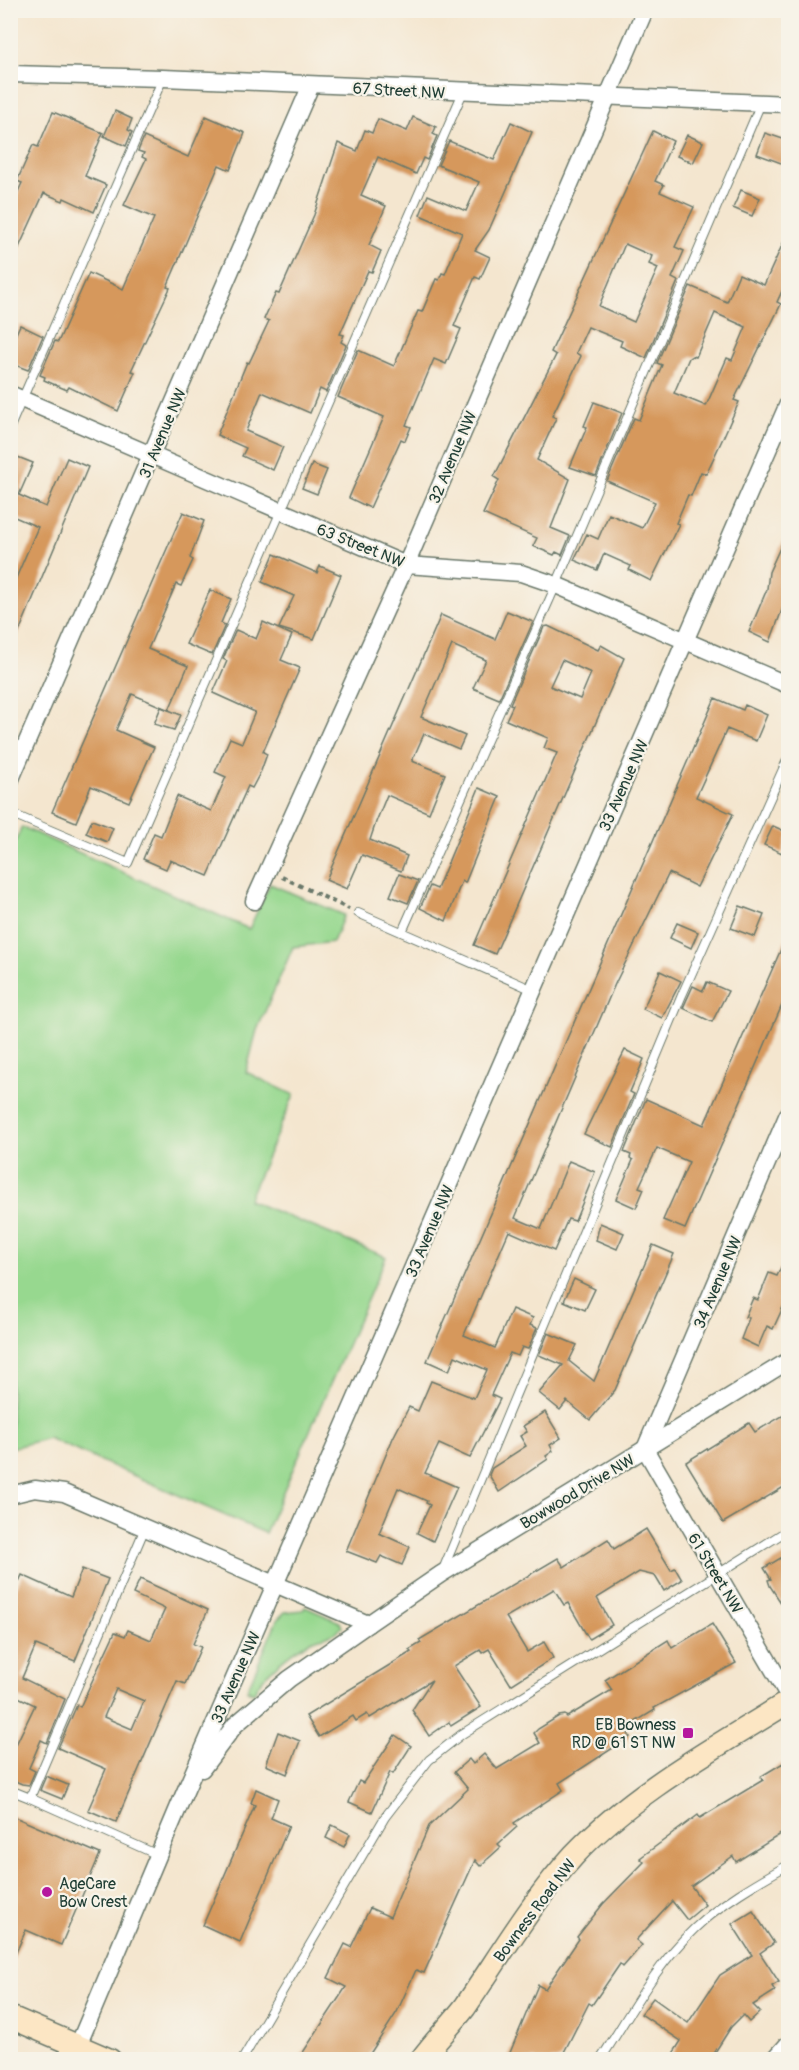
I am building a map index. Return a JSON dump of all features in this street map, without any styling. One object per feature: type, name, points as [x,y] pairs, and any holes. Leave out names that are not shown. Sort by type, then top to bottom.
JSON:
[{"type":"street","name":"32 Avenue NW","points":[[254,901],[406,565],[605,98],[645,10]]},
{"type":"street","name":"67 Street NW","points":[[10,74],[163,78],[463,93],[789,104]]},
{"type":"street","name":"31 Avenue NW","points":[[10,781],[311,85]]},
{"type":"street","name":"63 Street NW","points":[[17,396],[153,454],[281,513],[406,565],[521,573],[556,585],[789,685]]},
{"type":"street","name":"33 Avenue NW","points":[[75,2053],[184,1794],[789,404]]},
{"type":"street","name":"34 Avenue NW","points":[[645,1449],[789,1114]]},
{"type":"street","name":"Bowwood Drive NW","points":[[184,1794],[235,1725],[289,1679],[441,1574],[789,1361]]},
{"type":"street","name":"61 Street NW","points":[[645,1449],[716,1574],[789,1695]]},
{"type":"street","points":[[10,1495],[35,1489],[64,1492],[368,1624]]},
{"type":"street","name":"Bowness Road NW","points":[[421,2060],[463,2009],[532,1907],[574,1856],[598,1832],[643,1794],[789,1702]]},
{"type":"street","points":[[10,2017],[75,2053],[110,2060]]},
{"type":"street","points":[[774,2060],[789,2044]]},
{"type":"lane","points":[[10,427],[17,396],[163,78]]},
{"type":"lane","points":[[10,813],[128,863],[463,93]]},
{"type":"lane","points":[[402,932],[556,585],[761,103]]},
{"type":"lane","points":[[441,1574],[682,995],[789,758]]},
{"type":"lane","points":[[358,913],[533,990]]},
{"type":"lane","points":[[30,1798],[145,1528]]},
{"type":"lane","points":[[242,2060],[385,1817],[429,1761],[462,1734],[789,1530]]},
{"type":"lane","points":[[10,1790],[158,1855]]},
{"type":"lane","points":[[600,2060],[664,1962],[694,1929],[751,1886],[789,1865]]},
{"type":"path","points":[[268,871],[358,913]]},
{"type":"green space","points":[[22,827],[249,929],[270,884],[344,915],[333,942],[293,947],[257,1030],[246,1072],[294,1095],[248,1200],[386,1257],[265,1533],[48,1438],[11,1448],[10,853]]},
{"type":"green space","points":[[305,1607],[340,1622],[342,1627],[330,1635],[309,1642],[286,1658],[263,1678],[254,1693],[247,1690],[277,1620],[285,1612],[303,1610]]},
{"type":"building","points":[[115,111],[132,119],[128,130],[132,132],[126,146],[104,136]]},
{"type":"building","points":[[53,112],[103,133],[85,176],[106,185],[94,212],[64,198],[63,201],[44,193],[10,267],[10,209],[22,183],[17,181],[33,145],[38,147]]},
{"type":"building","points":[[206,116],[245,133],[230,170],[219,165],[167,287],[170,288],[131,371],[135,372],[118,411],[69,387],[67,390],[44,380],[45,377],[40,375],[55,341],[58,342],[89,273],[123,289],[154,218],[124,205],[146,159],[142,157],[144,153],[138,151],[144,137],[188,157]]},
{"type":"building","points":[[413,117],[436,127],[433,134],[437,136],[427,160],[423,158],[416,174],[378,157],[361,195],[386,206],[369,245],[381,251],[372,272],[368,271],[340,334],[344,335],[341,342],[346,345],[326,392],[320,389],[310,413],[262,392],[246,431],[283,447],[273,470],[242,456],[246,448],[217,435],[247,362],[249,363],[269,321],[264,319],[276,293],[279,294],[314,215],[338,143],[357,151],[365,130],[372,133],[378,119],[407,131]]},
{"type":"building","points":[[511,122],[532,132],[489,230],[475,250],[490,257],[480,279],[475,277],[454,326],[461,329],[446,364],[434,359],[406,425],[411,427],[405,441],[401,439],[370,508],[349,498],[384,417],[338,397],[358,350],[394,366],[418,311],[422,312],[436,279],[439,280],[442,273],[445,274],[462,233],[420,215],[428,195],[466,211],[479,182],[438,165],[449,141],[494,160]]},
{"type":"building","points":[[653,131],[673,141],[655,181],[664,185],[660,192],[694,207],[675,247],[684,251],[672,278],[678,281],[646,358],[620,346],[622,341],[588,327],[576,353],[581,356],[552,416],[556,418],[537,460],[570,479],[551,528],[570,536],[562,555],[556,552],[554,555],[533,546],[537,538],[483,514],[499,480],[494,477],[556,355],[551,352]],"holes":[[[625,244],[652,256],[649,264],[658,268],[634,322],[599,306]]]},
{"type":"building","points":[[765,133],[789,141],[789,166],[757,154]]},
{"type":"building","points":[[687,135],[703,142],[693,163],[677,156]]},
{"type":"building","points":[[741,190],[760,198],[752,216],[733,208]]},
{"type":"building","points":[[789,230],[789,276],[777,302],[781,304],[734,400],[739,402],[723,438],[706,474],[701,472],[691,496],[688,495],[676,523],[679,524],[651,581],[629,570],[631,566],[604,554],[597,570],[574,560],[587,534],[598,539],[609,514],[642,528],[655,502],[607,481],[634,418],[639,420],[662,365],[657,363],[690,286],[727,302],[739,274],[764,285]],"holes":[[[715,313],[746,327],[732,360],[727,358],[706,406],[674,393],[689,358],[696,357]]]},
{"type":"building","points":[[20,325],[43,336],[28,370],[10,363],[10,347]]},
{"type":"building","points":[[594,402],[622,413],[596,476],[570,467],[587,427],[584,426]]},
{"type":"building","points":[[10,454],[33,463],[19,495],[46,507],[67,458],[88,467],[11,651],[10,592],[38,527],[10,515]]},
{"type":"building","points":[[312,464],[327,470],[317,494],[302,488]]},
{"type":"building","points":[[183,512],[204,521],[190,558],[193,560],[181,586],[176,584],[148,649],[188,666],[169,710],[132,694],[116,730],[154,747],[129,802],[91,786],[76,822],[52,812]]},
{"type":"building","points":[[789,528],[789,591],[770,642],[749,632],[767,589],[769,572]]},
{"type":"building","points":[[274,554],[317,573],[320,566],[341,575],[314,639],[279,628],[294,596],[262,582]]},
{"type":"building","points":[[210,590],[231,599],[221,623],[225,625],[212,655],[186,644]]},
{"type":"building","points":[[507,611],[533,622],[499,699],[473,688],[486,660],[452,645],[421,717],[465,736],[459,749],[424,734],[412,761],[445,774],[429,813],[387,795],[370,840],[407,856],[401,871],[362,855],[347,889],[326,880],[441,615],[495,639]]},
{"type":"building","points":[[263,622],[292,635],[281,660],[300,668],[263,752],[267,754],[261,771],[252,788],[248,786],[208,876],[170,860],[166,869],[143,859],[154,833],[161,836],[177,796],[211,811],[226,777],[215,772],[230,738],[242,743],[255,712],[213,693],[227,661],[223,659],[236,630],[256,639]]},
{"type":"building","points":[[548,626],[598,650],[601,645],[624,658],[495,954],[474,945],[557,753],[544,748],[548,738],[506,720],[513,705],[510,704],[544,627]],"holes":[[[562,660],[591,673],[580,699],[550,686]]]},
{"type":"building","points":[[715,698],[743,710],[745,705],[767,715],[756,741],[727,729],[696,797],[733,814],[697,887],[669,873],[615,984],[515,1218],[541,1229],[569,1161],[595,1172],[575,1221],[568,1219],[554,1251],[509,1231],[464,1335],[495,1348],[512,1309],[533,1318],[530,1325],[537,1328],[528,1349],[522,1347],[518,1356],[510,1353],[491,1395],[500,1399],[470,1458],[439,1444],[425,1473],[457,1487],[433,1541],[417,1533],[430,1505],[426,1503],[427,1501],[398,1488],[379,1533],[410,1547],[402,1565],[381,1556],[377,1563],[346,1551],[393,1438],[409,1407],[418,1411],[431,1381],[474,1398],[487,1370],[455,1356],[449,1371],[427,1361]]},
{"type":"building","points":[[161,707],[181,715],[174,730],[154,724]]},
{"type":"building","points":[[479,788],[500,797],[465,883],[462,881],[446,921],[420,908],[430,886],[437,889]]},
{"type":"building","points":[[92,820],[113,828],[107,842],[86,833]]},
{"type":"building","points":[[773,826],[789,833],[782,853],[764,845]]},
{"type":"building","points":[[399,874],[418,881],[408,903],[390,896]]},
{"type":"building","points":[[740,906],[764,915],[755,937],[731,928]]},
{"type":"building","points":[[677,923],[698,932],[691,948],[670,938]]},
{"type":"building","points":[[789,931],[789,989],[685,1229],[663,1220],[689,1162],[657,1148],[639,1187],[644,1189],[636,1208],[616,1199],[633,1160],[630,1158],[631,1155],[624,1152],[646,1099],[704,1125]]},
{"type":"building","points":[[660,971],[681,981],[662,1018],[643,1009]]},
{"type":"building","points":[[707,982],[728,991],[712,1022],[683,1008],[693,986],[703,991]]},
{"type":"building","points":[[625,1050],[644,1059],[630,1092],[634,1094],[612,1147],[584,1134]]},
{"type":"building","points":[[600,1223],[624,1233],[617,1249],[596,1240]]},
{"type":"building","points":[[653,1245],[674,1254],[615,1390],[590,1420],[567,1401],[560,1410],[539,1393],[563,1365],[539,1355],[548,1333],[577,1345],[569,1361],[594,1381]]},
{"type":"building","points":[[789,1250],[789,1294],[773,1329],[767,1326],[758,1347],[741,1339],[749,1318],[745,1317],[753,1298],[758,1300],[769,1273],[777,1276]]},
{"type":"building","points":[[574,1279],[595,1289],[585,1310],[564,1301]]},
{"type":"building","points":[[545,1412],[561,1438],[550,1445],[553,1451],[546,1456],[548,1459],[499,1492],[489,1475],[492,1468],[526,1446],[520,1436],[527,1432],[523,1426]]},
{"type":"building","points":[[789,1412],[789,1484],[723,1523],[686,1462],[749,1423],[755,1432]]},
{"type":"building","points":[[646,1529],[671,1570],[675,1568],[682,1580],[664,1591],[655,1576],[639,1572],[597,1598],[612,1625],[589,1639],[568,1603],[564,1605],[554,1589],[506,1617],[527,1652],[544,1642],[553,1658],[511,1685],[489,1649],[482,1653],[480,1650],[454,1666],[481,1707],[451,1726],[449,1722],[429,1736],[412,1710],[432,1680],[370,1718],[367,1714],[356,1721],[353,1716],[319,1737],[306,1716],[411,1652],[409,1650],[421,1643],[419,1640],[558,1558],[564,1567],[608,1539],[614,1549]]},
{"type":"building","points":[[789,1553],[789,1615],[770,1586],[768,1580],[771,1579],[764,1568]]},
{"type":"building","points":[[82,1569],[108,1579],[75,1661],[36,1645],[22,1678],[65,1699],[47,1743],[41,1740],[29,1768],[35,1771],[29,1785],[22,1784],[10,1779],[10,1757],[35,1705],[14,1695],[10,1704],[10,1618],[16,1606],[10,1601],[22,1575],[71,1597]]},
{"type":"building","points":[[140,1579],[208,1610],[193,1644],[201,1647],[185,1684],[177,1681],[116,1822],[88,1810],[106,1769],[58,1748],[77,1705],[80,1707],[115,1632],[125,1636],[128,1630],[151,1640],[165,1609],[133,1594]],"holes":[[[116,1689],[144,1701],[132,1729],[104,1717]]]},
{"type":"building","points":[[712,1624],[736,1663],[654,1708],[655,1710],[625,1728],[630,1737],[559,1783],[563,1790],[514,1823],[517,1827],[498,1844],[501,1847],[480,1866],[475,1860],[424,1973],[416,1970],[397,2012],[366,2060],[298,2060],[346,1987],[328,1978],[345,1944],[351,1947],[370,1908],[390,1917],[429,1826],[468,1789],[454,1772],[469,1759],[473,1764],[484,1754],[497,1769],[540,1743],[534,1733],[538,1729],[559,1716],[567,1717],[612,1690],[605,1680],[668,1640],[672,1648]]},
{"type":"building","points":[[278,1732],[300,1741],[287,1774],[266,1765]]},
{"type":"building","points":[[395,1735],[411,1746],[393,1774],[390,1772],[372,1812],[349,1802],[359,1781],[363,1783]]},
{"type":"building","points":[[783,1763],[789,1770],[789,1829],[736,1862],[733,1856],[691,1886],[705,1905],[687,1920],[672,1901],[636,1940],[642,1945],[623,1967],[620,1964],[592,2005],[589,2003],[560,2060],[507,2060],[538,1985],[545,1989],[579,1939],[577,1937],[603,1904],[644,1862],[640,1858],[698,1815],[700,1818],[763,1780],[760,1777]]},
{"type":"building","points":[[46,1776],[68,1785],[62,1799],[40,1790]]},
{"type":"building","points":[[256,1789],[278,1799],[271,1818],[289,1826],[240,1942],[203,1925],[255,1805],[251,1803]]},
{"type":"building","name":"AgeCare Bow Crest","points":[[10,1815],[100,1854],[61,1945],[26,1930],[10,1966]]},
{"type":"building","points":[[332,1825],[350,1834],[344,1847],[326,1838]]},
{"type":"building","points":[[753,1911],[774,1943],[760,1953],[779,1982],[772,1986],[775,1991],[753,2005],[760,2012],[749,2022],[743,2015],[731,2027],[710,2060],[669,2060],[681,2041],[641,2014],[653,1998],[688,2023],[720,1975],[752,1955],[732,1924]]},
{"type":"place","name":"EB Bowness RD @ 61 ST NW","points":[[688,1733]]},
{"type":"place","name":"AgeCare Bow Crest","points":[[47,1892]]}]
